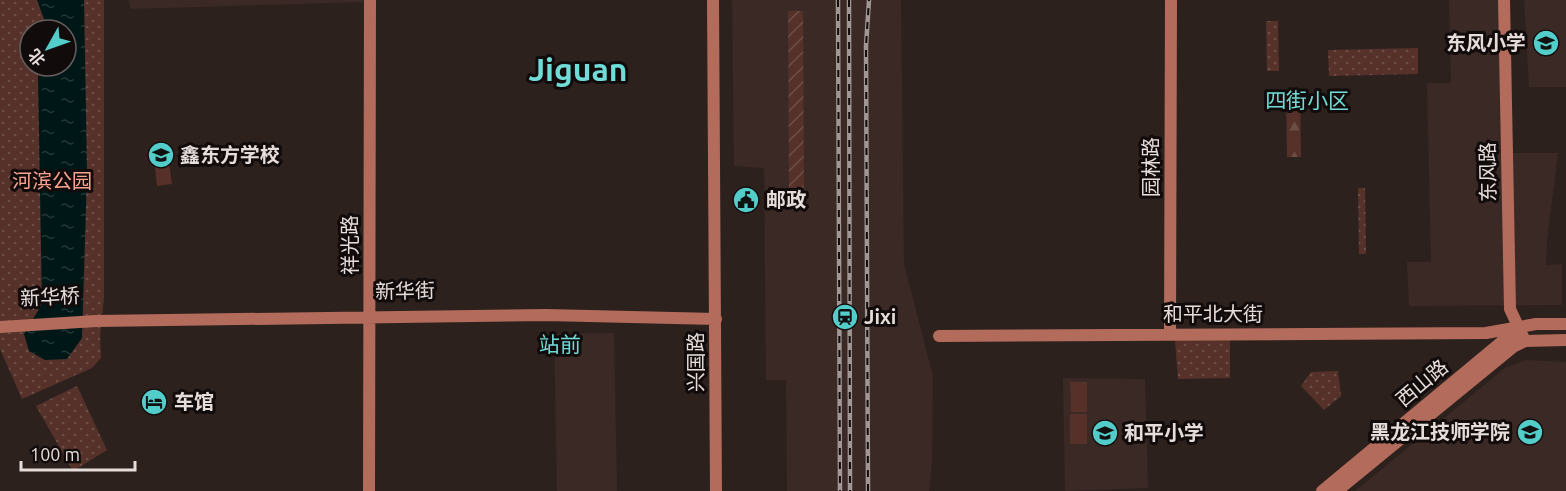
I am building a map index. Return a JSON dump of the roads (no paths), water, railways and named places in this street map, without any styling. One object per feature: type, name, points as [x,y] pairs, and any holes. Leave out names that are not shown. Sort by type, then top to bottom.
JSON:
[{"type":"street","name":"祥光路","points":[[369,491],[370,0]]},
{"type":"street","name":"园林路","points":[[1170,334],[1171,0]]},
{"type":"street","name":"东风路","points":[[1504,0],[1510,309],[1508,336]]},
{"type":"street","name":"兴国路","points":[[713,2],[716,491]]},
{"type":"street","name":"新华街","points":[[95,318],[369,314],[716,316]]},
{"type":"street","name":"新华桥","points":[[4,323],[95,318]]},
{"type":"street","name":"和平北大街","points":[[1508,336],[1536,324],[1566,324]]},
{"type":"street","name":"和平北大街","points":[[939,336],[1170,334],[1508,336],[1566,340]]},
{"type":"street","name":"西山路","points":[[1347,484],[1508,336]]},
{"type":"street","name":"西山路","points":[[1322,491],[1347,484],[1508,336]]},
{"type":"water","points":[[37,0],[84,0],[87,173],[82,338],[67,359],[45,360],[29,351],[24,334],[42,304],[38,78],[78,78],[78,18],[44,18]]},
{"type":"railway","points":[[838,0],[840,491]]},
{"type":"railway","points":[[849,0],[850,491]]},
{"type":"railway","points":[[868,491],[866,46],[869,0]]},
{"type":"place","name":"东风小学","points":[[1546,43]]},
{"type":"place","name":"鑫东方学校","points":[[161,155]]},
{"type":"place","name":"邮政","points":[[746,200]]},
{"type":"place","name":"Jixi","points":[[845,317]]},
{"type":"place","name":"车馆","points":[[154,402]]},
{"type":"place","name":"黑龙江技师学院","points":[[1530,432]]},
{"type":"place","name":"和平小学","points":[[1105,433]]},
{"type":"district","name":"Jiguan","points":[[578,70]]},
{"type":"district","name":"四街小区","points":[[1307,101]]},
{"type":"district","name":"站前","points":[[560,345]]},
{"type":"park label","name":"河滨公园","points":[[52,181]]}]
